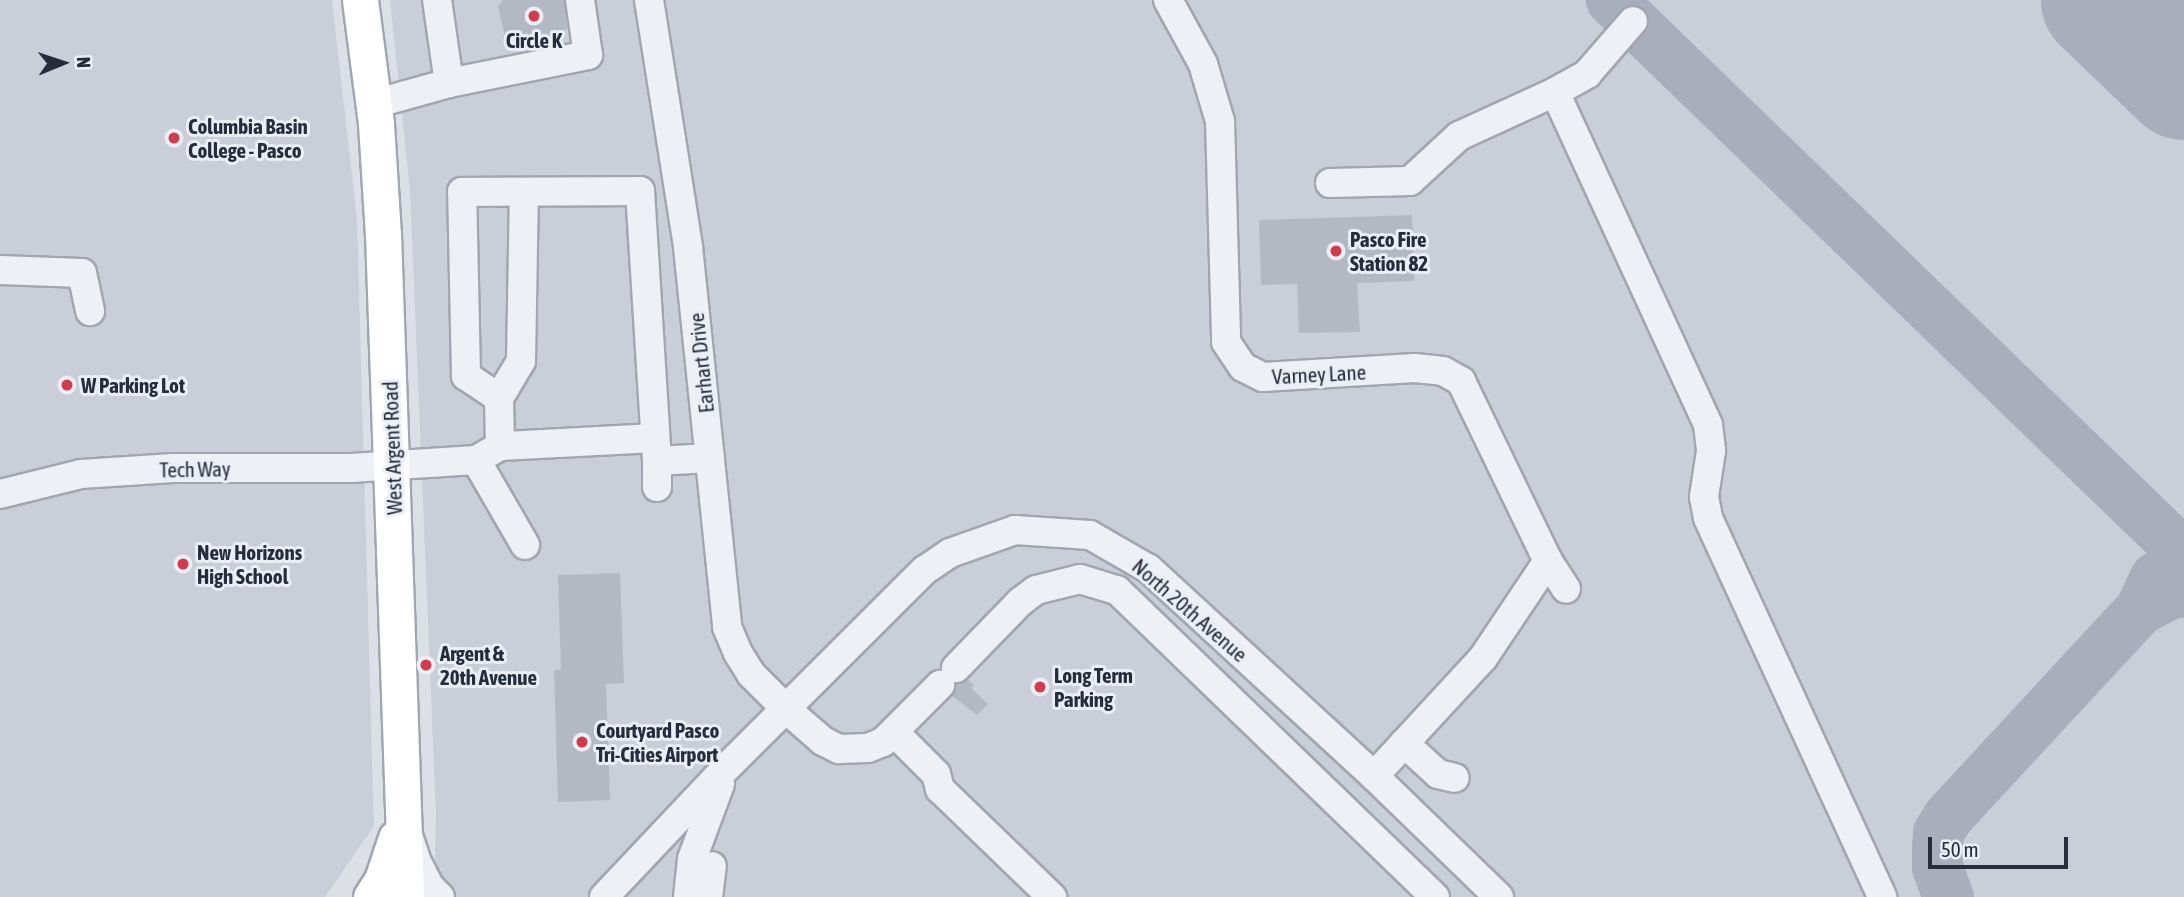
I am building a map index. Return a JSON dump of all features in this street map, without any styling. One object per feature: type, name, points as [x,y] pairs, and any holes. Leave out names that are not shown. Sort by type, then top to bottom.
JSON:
[{"type":"main road","name":"West Argent Road","points":[[360,0],[374,104],[392,466],[406,897]]},
{"type":"main road","points":[[371,897],[382,880],[403,818]]},
{"type":"street","points":[[437,0],[449,82]]},
{"type":"street","points":[[374,104],[449,82],[588,55],[580,0]]},
{"type":"street","name":"Earhart Drive","points":[[649,0],[683,208],[727,627],[751,674],[822,741],[839,749],[868,748],[883,743],[895,733]]},
{"type":"street","name":"Varney Lane","points":[[1168,0],[1203,64],[1220,121],[1226,342],[1243,367],[1263,377],[1415,368],[1443,371],[1461,381],[1548,562],[1566,589]]},
{"type":"street","points":[[1330,183],[1410,181],[1459,136],[1555,92],[1587,74],[1633,21]]},
{"type":"street","points":[[1555,92],[1709,425],[1711,452],[1704,497],[1708,518],[1882,897]]},
{"type":"street","points":[[499,398],[466,376],[462,192],[640,191],[656,462]]},
{"type":"street","points":[[499,446],[499,398],[521,361],[524,192]]},
{"type":"street","points":[[0,270],[82,273],[90,311]]},
{"type":"street","points":[[525,545],[476,460],[499,446],[656,462],[710,458]]},
{"type":"street","name":"Tech Way","points":[[0,494],[81,474],[173,468],[392,466],[476,460]]},
{"type":"street","name":"North 20th Avenue","points":[[604,897],[728,766],[925,570],[950,553],[1015,530],[1090,535],[1149,569],[1374,776],[1499,897]]},
{"type":"street","points":[[1374,776],[1483,657],[1548,562]]},
{"type":"street","points":[[1052,897],[940,789],[936,774],[895,733],[1020,602],[1036,590],[1080,579],[1101,584],[1125,596],[1435,897]]},
{"type":"street","points":[[688,897],[692,859],[699,835],[728,766]]},
{"type":"street","points":[[403,818],[416,860],[430,887],[440,897]]},
{"type":"street","points":[[708,897],[712,866]]},
{"type":"shaded area","name":"New Horizons High School","points":[[0,0],[332,0],[357,219],[374,826],[325,897],[0,897]]},
{"type":"shaded area","points":[[390,0],[2184,0],[2184,897],[434,897],[436,816],[410,191]]},
{"type":"building","name":"Circle K","points":[[503,0],[564,0],[567,28],[562,33],[507,46],[498,6]]},
{"type":"building","name":"Pasco Fire Station 82","points":[[1412,215],[1414,281],[1357,283],[1360,332],[1299,333],[1297,284],[1261,285],[1259,220]]},
{"type":"building","name":"Courtyard Pasco Tri-Cities Airport","points":[[620,573],[624,683],[606,684],[610,800],[558,802],[554,670],[561,670],[558,575]]},
{"type":"building","points":[[968,680],[974,685],[971,688],[988,704],[977,715],[952,696],[956,684]]},
{"type":"taxiway","points":[[1611,0],[2184,554]]},
{"type":"taxiway","points":[[2155,577],[2140,609],[2168,594],[2184,591]]},
{"type":"taxiway","points":[[1948,897],[1937,867],[1938,832],[1948,816],[2140,609]]},
{"type":"runway","points":[[2104,0],[2184,77]]},
{"type":"place","name":"Circle K","points":[[534,16]]},
{"type":"place","name":"Columbia Basin College - Pasco","points":[[174,138]]},
{"type":"place","name":"Pasco Fire Station 82","points":[[1336,251]]},
{"type":"place","name":"W Parking Lot","points":[[67,385]]},
{"type":"place","name":"New Horizons High School","points":[[183,564]]},
{"type":"place","name":"Argent & 20th Avenue","points":[[426,665]]},
{"type":"place","name":"Long Term Parking","points":[[1040,687]]},
{"type":"place","name":"Courtyard Pasco Tri-Cities Airport","points":[[582,742]]}]
